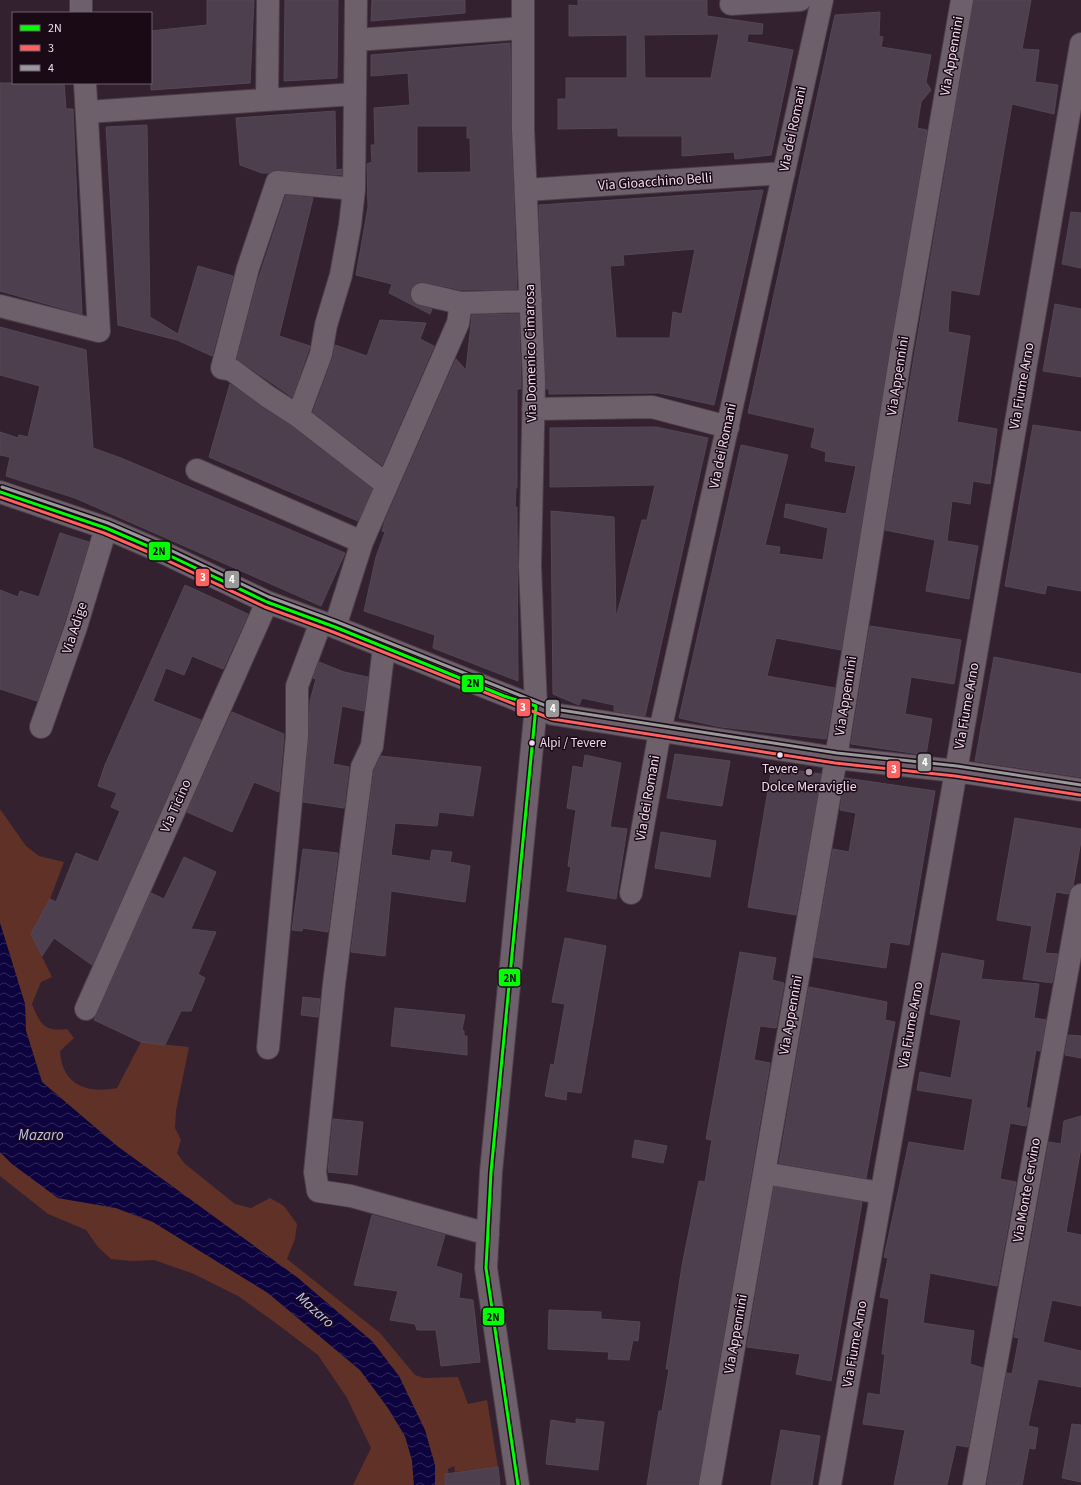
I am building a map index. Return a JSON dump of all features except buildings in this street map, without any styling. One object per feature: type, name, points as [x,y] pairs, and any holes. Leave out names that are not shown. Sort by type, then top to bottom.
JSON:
[{"type":"street","points":[[80,0],[81,12]]},
{"type":"street","points":[[267,99],[268,0]]},
{"type":"street","points":[[298,416],[321,354],[326,326],[341,275],[350,225],[354,189],[356,0]]},
{"type":"street","name":"Via Domenico Cimarosa","points":[[518,1485],[486,1268],[491,1172],[536,706],[530,567],[533,409],[523,129],[523,0]]},
{"type":"street","points":[[730,4],[800,0]]},
{"type":"street","name":"Via dei Romani","points":[[631,893],[660,731],[822,0]]},
{"type":"street","name":"Via Appennini","points":[[710,1485],[836,758],[903,345],[962,0]]},
{"type":"street","points":[[356,40],[523,28]]},
{"type":"street","name":"Via Fiume Arno","points":[[830,1485],[956,771],[1081,44]]},
{"type":"street","points":[[0,306],[99,331],[85,84]]},
{"type":"street","points":[[87,112],[355,94]]},
{"type":"street","name":"Via Gioacchino Belli","points":[[526,190],[784,173]]},
{"type":"street","points":[[354,189],[276,182],[248,268],[222,368],[232,370],[267,396],[298,416],[387,485]]},
{"type":"street","points":[[422,294],[461,303],[530,301]]},
{"type":"street","points":[[268,1048],[297,736],[298,686],[328,625],[362,542],[458,323],[461,303]]},
{"type":"street","points":[[533,409],[652,407],[728,427]]},
{"type":"street","points":[[197,470],[362,542]]},
{"type":"street","points":[[0,492],[106,528],[164,552],[267,602],[384,647],[504,696],[536,706],[553,714],[836,758],[956,771],[1081,790]]},
{"type":"street","name":"Via Adige","points":[[40,727],[76,627],[106,528]]},
{"type":"street","name":"Via Ticino","points":[[86,1009],[267,602]]},
{"type":"street","points":[[384,647],[372,746],[362,767],[334,984],[315,1184],[318,1191],[351,1196],[488,1234]]},
{"type":"street","name":"Via Monte Cervino","points":[[974,1485],[1081,895]]},
{"type":"street","points":[[764,1173],[882,1193]]},
{"type":"shaded area","points":[[0,809],[26,846],[39,856],[64,862],[50,899],[31,934],[52,977],[41,982],[32,1004],[38,1017],[44,1025],[53,1029],[67,1029],[74,1038],[60,1051],[62,1063],[71,1079],[86,1088],[96,1090],[117,1088],[141,1042],[189,1047],[176,1111],[175,1128],[181,1140],[177,1153],[184,1163],[235,1204],[251,1208],[270,1198],[284,1206],[297,1224],[295,1239],[287,1259],[380,1333],[415,1375],[424,1378],[458,1377],[468,1404],[487,1400],[498,1467],[455,1472],[454,1466],[448,1469],[450,1485],[435,1485],[435,1465],[399,1376],[298,1278],[117,1146],[42,1082],[26,1031],[25,1004],[0,923]]},
{"type":"shaded area","points":[[0,1152],[13,1164],[58,1198],[116,1208],[153,1222],[268,1293],[360,1370],[388,1408],[405,1436],[412,1460],[414,1485],[353,1485],[371,1448],[347,1398],[318,1355],[238,1296],[194,1274],[154,1260],[131,1261],[111,1259],[98,1247],[86,1230],[48,1214],[0,1176]]},
{"type":"water","name":"Mazaro","points":[[0,923],[25,1004],[26,1031],[42,1082],[117,1146],[298,1278],[373,1342],[399,1376],[425,1430],[435,1465],[435,1485],[414,1485],[412,1460],[405,1436],[388,1408],[360,1370],[268,1293],[153,1222],[116,1208],[58,1198],[12,1164],[0,1152]]},
{"type":"transit line","name":"4","points":[[2,487],[108,523],[166,548],[269,597],[337,622],[554,709],[837,753],[957,766],[1081,785]]},
{"type":"transit line","name":"2N","points":[[0,492],[106,528],[164,553],[267,602],[335,627],[504,696],[536,706],[491,1172],[486,1268],[518,1485]]},
{"type":"transit line","name":"3","points":[[0,497],[104,533],[162,558],[265,607],[333,632],[552,719],[835,763],[955,776],[1080,795]]},
{"type":"place","name":"Alpi / Tevere","points":[[532,743]]},
{"type":"place","name":"Tevere","points":[[780,755]]},
{"type":"place","name":"Dolce Meraviglie","points":[[809,772]]}]
